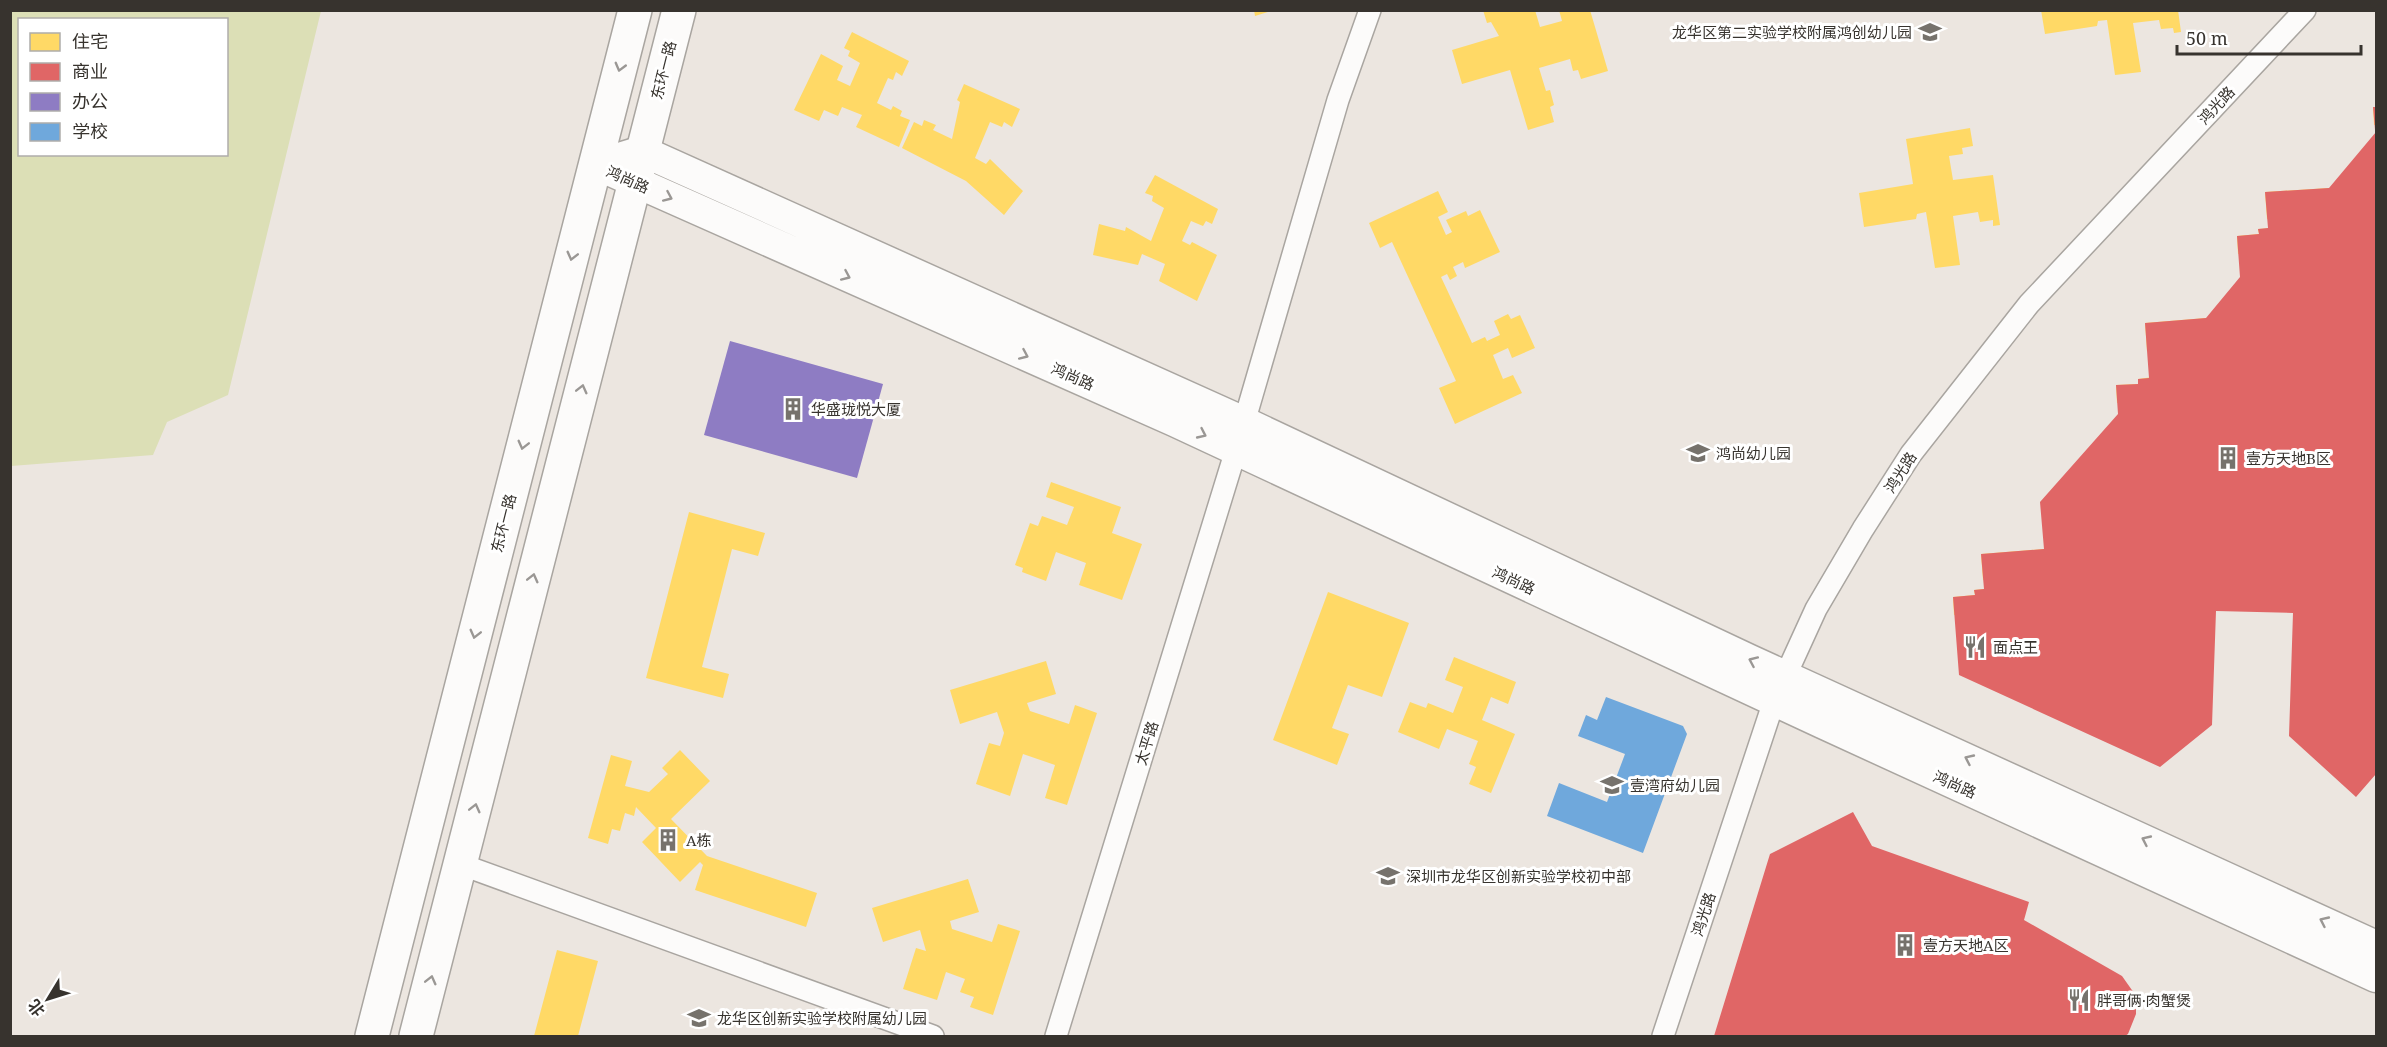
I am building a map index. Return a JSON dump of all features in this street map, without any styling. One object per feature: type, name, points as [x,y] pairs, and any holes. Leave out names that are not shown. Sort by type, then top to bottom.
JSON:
[{"type":"main road","name":"东环一路","points":[[372,1036],[635,10]]},
{"type":"main road","name":"东环一路","points":[[416,1036],[678,10]]},
{"type":"street","name":"太平路","points":[[1056,1036],[1236,450],[1338,100],[1370,10]]},
{"type":"street","name":"鸿光路","points":[[1663,1036],[1779,688],[1816,609],[1863,529],[1911,454],[1966,381],[2029,304],[2305,10]]},
{"type":"street","name":"鸿尚路","points":[[595,164],[638,167],[1244,422],[1779,688],[2376,977]]},
{"type":"street","name":"鸿尚路","points":[[638,167],[1236,450],[2376,946]]},
{"type":"street","points":[[460,864],[933,1036]]},
{"type":"green space","points":[[14,11],[321,11],[228,395],[167,422],[153,455],[11,466],[10,13]]},
{"type":"building: 住宅","points":[[1254,10],[1271,10],[1271,11],[1255,16]]},
{"type":"building: 住宅","points":[[1483,10],[1535,10],[1540,27],[1562,21],[1559,10],[1590,10],[1608,71],[1581,79],[1578,70],[1573,71],[1570,59],[1539,68],[1546,91],[1550,90],[1554,105],[1550,107],[1554,122],[1528,130],[1510,70],[1462,84],[1452,50],[1499,36],[1491,22],[1487,23]]},
{"type":"building: 住宅","points":[[2041,10],[2178,10],[2181,32],[2174,33],[2173,28],[2161,29],[2159,20],[2133,23],[2141,72],[2115,75],[2107,20],[2098,21],[2097,26],[2045,34]]},
{"type":"building: 住宅","points":[[852,32],[909,61],[902,76],[896,72],[893,80],[888,78],[877,103],[891,110],[893,106],[902,111],[900,116],[910,120],[899,147],[856,127],[862,115],[842,107],[838,116],[824,110],[819,121],[794,110],[821,54],[843,66],[837,80],[850,86],[860,63],[848,56],[850,51],[844,48]]},
{"type":"building: 住宅","points":[[964,84],[1020,109],[1012,127],[1004,122],[1002,127],[990,122],[975,158],[986,164],[990,159],[1023,191],[1004,215],[966,181],[902,148],[914,122],[922,126],[924,120],[936,125],[933,130],[952,139],[960,102],[957,100]]},
{"type":"building: 住宅","points":[[2373,107],[2376,107],[2376,125],[2374,125]]},
{"type":"building: 住宅","points":[[1970,128],[1973,146],[1962,148],[1963,154],[1949,156],[1953,180],[1993,175],[2000,225],[1993,226],[1993,220],[1980,222],[1978,212],[1953,216],[1960,265],[1935,268],[1926,212],[1917,214],[1916,219],[1864,227],[1859,193],[1913,184],[1906,139]]},
{"type":"building: 住宅","points":[[1155,175],[1218,209],[1212,224],[1206,221],[1203,226],[1191,221],[1182,241],[1190,245],[1192,242],[1217,255],[1197,301],[1159,281],[1165,264],[1142,254],[1138,265],[1093,255],[1099,224],[1125,231],[1126,227],[1151,241],[1164,208],[1152,201],[1153,196],[1145,193]]},
{"type":"building: 住宅","points":[[2329,188],[2330,211],[2325,211],[2325,217],[2320,217],[2321,232],[2339,230],[2339,220],[2347,219],[2347,213],[2367,211],[2373,277],[2341,276],[2340,267],[2324,265],[2325,270],[2309,271],[2312,305],[2291,307],[2291,303],[2284,304],[2282,285],[2288,284],[2286,258],[2248,260],[2248,253],[2238,254],[2237,236],[2259,234],[2258,229],[2274,228],[2274,233],[2286,232],[2282,218],[2267,219],[2265,192]]},
{"type":"building: 住宅","points":[[1438,191],[1448,212],[1438,217],[1446,235],[1452,232],[1446,220],[1466,211],[1468,216],[1480,210],[1500,252],[1465,268],[1463,262],[1453,267],[1457,276],[1450,280],[1447,274],[1441,277],[1472,343],[1485,337],[1487,341],[1500,335],[1494,321],[1508,314],[1511,319],[1520,315],[1535,348],[1512,358],[1508,348],[1493,355],[1503,379],[1513,375],[1522,393],[1455,424],[1439,388],[1456,381],[1392,242],[1380,248],[1369,223]]},
{"type":"building: 住宅","points":[[2206,318],[2208,340],[2202,341],[2202,347],[2190,348],[2191,370],[2206,369],[2206,362],[2214,362],[2214,355],[2231,354],[2236,422],[2211,424],[2209,405],[2187,406],[2191,455],[2170,456],[2170,453],[2163,453],[2161,434],[2167,434],[2164,407],[2127,410],[2127,403],[2117,403],[2116,385],[2138,384],[2138,379],[2153,377],[2153,383],[2161,382],[2158,350],[2147,351],[2145,323]]},
{"type":"building: 住宅","points":[[1051,482],[1121,507],[1112,533],[1142,544],[1122,600],[1079,585],[1086,563],[1056,552],[1046,581],[1022,572],[1023,568],[1015,565],[1030,523],[1038,526],[1042,516],[1067,525],[1074,507],[1046,497]]},
{"type":"building: 住宅","points":[[689,512],[765,533],[758,556],[732,549],[702,667],[729,674],[723,698],[646,678]]},
{"type":"building: 住宅","points":[[2044,549],[2046,572],[2040,573],[2040,578],[2035,578],[2037,593],[2055,591],[2054,581],[2063,580],[2063,574],[2083,572],[2088,638],[2056,637],[2056,628],[2040,626],[2041,631],[2025,633],[2028,666],[2007,668],[2006,664],[2000,665],[1998,646],[2004,646],[2001,619],[1964,622],[1964,614],[1954,615],[1953,597],[1975,595],[1974,590],[1984,589],[1990,589],[1990,594],[2002,593],[1997,579],[1983,580],[1981,554]]},
{"type":"building: 住宅","points":[[1328,592],[1409,623],[1382,697],[1348,685],[1332,728],[1349,734],[1337,765],[1273,740]]},
{"type":"building: 住宅","points":[[1454,657],[1516,682],[1508,704],[1491,697],[1482,720],[1515,734],[1491,793],[1469,784],[1476,767],[1469,764],[1478,741],[1447,729],[1439,749],[1398,732],[1410,702],[1426,708],[1428,703],[1453,713],[1463,687],[1445,680]]},
{"type":"building: 住宅","points":[[1046,661],[1056,694],[1027,703],[1030,711],[1069,724],[1075,705],[1097,713],[1067,805],[1045,798],[1055,765],[1023,754],[1010,796],[976,784],[989,743],[1000,746],[1004,733],[997,712],[960,724],[950,690]]},
{"type":"building: 住宅","name":"A栋","points":[[680,750],[710,781],[671,819],[707,856],[817,893],[806,927],[695,890],[703,865],[700,862],[680,882],[642,842],[656,828],[636,807],[634,816],[625,813],[620,831],[612,829],[608,844],[588,838],[611,755],[632,761],[625,786],[649,792],[668,774],[662,768]]},
{"type":"building: 住宅","points":[[1857,851],[1893,913],[1876,923],[1873,917],[1867,920],[1862,912],[1851,918],[1861,935],[1867,932],[1870,938],[1879,932],[1886,943],[1879,947],[1886,959],[1843,984],[1836,973],[1831,976],[1825,966],[1834,960],[1832,956],[1836,953],[1822,930],[1787,951],[1774,927],[1811,906],[1805,895],[1801,898],[1789,877],[1817,858],[1830,880],[1841,874],[1836,866]]},
{"type":"building: 住宅","points":[[968,879],[979,912],[950,921],[952,929],[992,942],[998,924],[1020,931],[993,1015],[970,1007],[974,997],[960,992],[965,979],[946,972],[937,1000],[903,989],[916,948],[926,951],[920,930],[883,942],[872,908]]},
{"type":"building: 住宅","points":[[557,950],[598,961],[578,1036],[534,1036]]},
{"type":"building: 商业","points":[[2373,107],[2376,107],[2376,130],[2375,130]]},
{"type":"building: 商业","name":"壹方天地B区","points":[[2376,132],[2376,774],[2356,797],[2289,736],[2293,613],[2216,611],[2212,725],[2160,767],[1959,675],[1953,597],[1975,595],[1974,590],[1984,589],[1981,554],[2044,549],[2040,502],[2118,414],[2116,385],[2138,384],[2138,379],[2149,378],[2145,323],[2206,318],[2240,277],[2237,236],[2259,234],[2258,229],[2268,228],[2265,192],[2329,188]]},
{"type":"building: 商业","name":"壹方天地A区","points":[[1853,812],[1872,846],[2029,902],[2024,920],[2122,976],[2134,993],[2136,1004],[2136,1014],[2128,1034],[2125,1036],[1714,1036],[1770,854]]},
{"type":"building: 办公","name":"华盛珑悦大厦","points":[[730,341],[883,384],[857,478],[704,435]]},
{"type":"building: 学校","points":[[1606,697],[1683,726],[1687,734],[1643,853],[1547,816],[1559,783],[1607,802],[1625,754],[1578,736],[1586,715],[1597,720]]},
{"type":"place","name":"龙华区第二实验学校附属鸿创幼儿园","points":[[1930,32]]},
{"type":"place","name":"华盛珑悦大厦","points":[[793,409]]},
{"type":"place","name":"鸿尚幼儿园","points":[[1698,453]]},
{"type":"place","name":"壹方天地B区","points":[[2228,458]]},
{"type":"place","name":"面点王","points":[[1975,647]]},
{"type":"place","name":"壹湾府幼儿园","points":[[1612,785]]},
{"type":"place","name":"A栋","points":[[668,840]]},
{"type":"place","name":"深圳市龙华区创新实验学校初中部","points":[[1388,876]]},
{"type":"place","name":"壹方天地A区","points":[[1905,945]]},
{"type":"place","name":"胖哥俩·肉蟹煲","points":[[2079,1000]]},
{"type":"place","name":"龙华区创新实验学校附属幼儿园","points":[[699,1018]]}]
